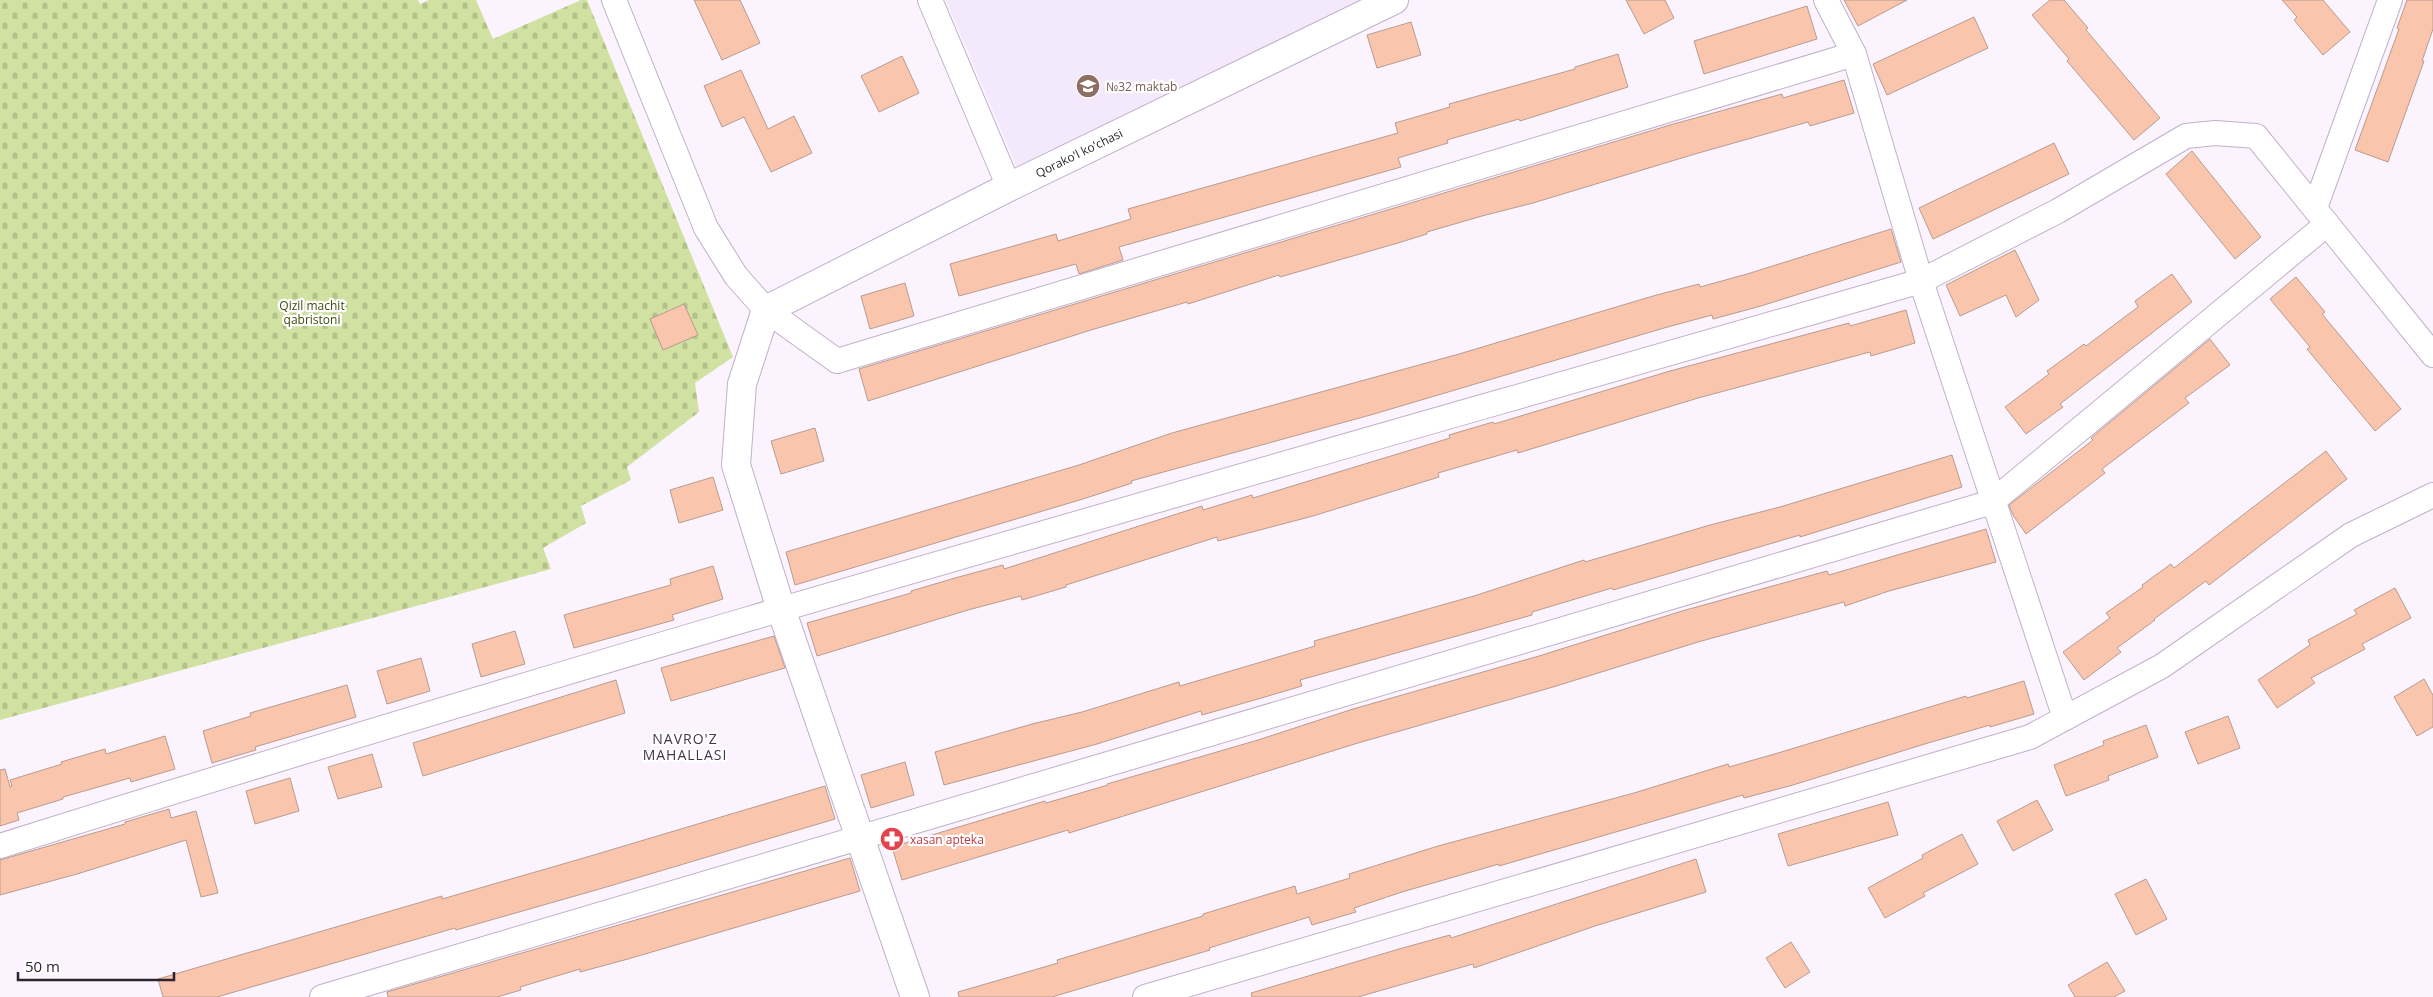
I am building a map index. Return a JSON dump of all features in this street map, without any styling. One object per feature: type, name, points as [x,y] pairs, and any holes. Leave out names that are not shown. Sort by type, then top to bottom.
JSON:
[{"type":"street","points":[[614,0],[706,228],[736,276],[766,310],[837,361],[1854,54]]},
{"type":"street","points":[[930,0],[1009,188]]},
{"type":"street","name":"Qorako'l ko'chasi","points":[[766,310],[1009,188],[1394,0]]},
{"type":"street","points":[[1826,0],[1854,54],[1921,281],[1992,502],[2065,718]]},
{"type":"street","points":[[322,997],[859,836],[1992,502],[2321,216],[2390,0]]},
{"type":"street","points":[[0,846],[231,773],[781,609],[1921,281],[2058,211],[2186,136],[2215,133],[2256,136],[2433,355]]},
{"type":"street","points":[[766,310],[742,384],[736,465],[781,609],[915,997]]},
{"type":"street","points":[[1145,997],[2030,737],[2162,666],[2351,535],[2433,495]]},
{"type":"shaded area","name":"№32 maktab","points":[[946,0],[1369,0],[1019,172]]},
{"type":"green space","name":"Qizil machit qabristoni","points":[[0,0],[418,0],[420,4],[429,0],[476,0],[493,39],[581,0],[587,0],[733,357],[695,383],[699,412],[627,467],[631,480],[581,506],[586,523],[543,548],[551,569],[0,720]]},
{"type":"building","points":[[694,0],[740,0],[760,43],[722,60]]},
{"type":"building","points":[[1626,0],[1665,0],[1674,18],[1644,34]]},
{"type":"building","points":[[1844,0],[1907,0],[1858,26]]},
{"type":"building","points":[[2050,0],[2064,0],[2088,28],[2086,30],[2160,118],[2134,140],[2067,61],[2069,59],[2032,15]]},
{"type":"building","points":[[2282,0],[2323,0],[2350,32],[2323,55],[2294,20],[2297,17]]},
{"type":"building","points":[[2407,0],[2433,0],[2433,29],[2422,61],[2424,61],[2388,162],[2355,150],[2399,29],[2397,28]]},
{"type":"building","points":[[1807,6],[1817,39],[1704,74],[1694,41]]},
{"type":"building","points":[[1974,17],[1988,48],[1887,95],[1873,64]]},
{"type":"building","points":[[1411,22],[1421,55],[1377,68],[1367,35]]},
{"type":"building","points":[[1618,54],[1628,87],[1520,121],[1519,119],[1447,140],[1448,143],[1398,158],[1401,167],[1119,247],[1123,260],[1079,274],[1076,264],[959,296],[950,264],[1056,234],[1058,241],[1131,219],[1128,209],[1398,133],[1395,123],[1450,107],[1449,104],[1575,69],[1575,67]]},
{"type":"building","points":[[902,56],[919,93],[879,112],[861,76]]},
{"type":"building","points":[[741,70],[768,129],[794,116],[812,153],[771,172],[744,117],[722,127],[704,86]]},
{"type":"building","points":[[1844,80],[1854,113],[1810,126],[1808,122],[1533,203],[1427,232],[1427,234],[1398,243],[1280,277],[1279,275],[1188,304],[1187,302],[1091,330],[868,401],[859,369],[1670,125],[1782,94],[1783,98]]},
{"type":"building","points":[[2054,143],[2069,174],[1933,239],[1919,208]]},
{"type":"building","points":[[2192,151],[2261,237],[2235,259],[2166,174]]},
{"type":"building","points":[[1891,229],[1901,262],[1761,306],[1713,319],[1712,315],[1664,328],[1374,414],[1131,481],[1132,483],[1083,499],[795,585],[786,552],[1079,465],[1172,433],[1459,354],[1653,296],[1699,284],[1700,287],[1747,274]]},
{"type":"building","points":[[2015,250],[2039,300],[2016,317],[2006,295],[1960,316],[1946,285]]},
{"type":"building","points":[[2172,274],[2192,302],[2060,404],[2063,407],[2026,434],[2005,407],[2049,374],[2047,371],[2084,344],[2086,346],[2138,307],[2135,301]]},
{"type":"building","points":[[2296,277],[2325,312],[2322,314],[2401,409],[2375,431],[2307,349],[2310,347],[2270,299]]},
{"type":"building","points":[[905,283],[914,316],[870,329],[861,296]]},
{"type":"building","points":[[684,304],[698,335],[663,350],[650,319]]},
{"type":"building","points":[[1906,310],[1915,343],[1871,356],[1870,352],[1698,398],[1518,453],[1517,450],[1438,473],[1439,477],[1313,516],[1218,541],[1217,537],[1022,600],[1021,596],[968,610],[817,656],[807,623],[911,593],[911,591],[955,578],[1003,565],[1004,569],[1202,506],[1203,510],[1252,495],[1253,498],[1450,438],[1449,435],[1493,422],[1494,424],[1670,371],[1849,323],[1850,326]]},
{"type":"building","points":[[2210,339],[2230,365],[2185,398],[2189,403],[2102,469],[2105,473],[2026,534],[2013,515],[2009,505],[2093,440],[2091,438]]},
{"type":"building","points":[[815,428],[824,461],[781,474],[771,441]]},
{"type":"building","points":[[2326,451],[2347,479],[2209,585],[2206,581],[2154,619],[2117,648],[2121,652],[2084,680],[2063,652],[2110,618],[2106,613],[2143,587],[2142,585],[2171,564],[2174,568]]},
{"type":"building","points":[[1952,455],[1962,487],[1800,537],[1800,535],[1613,590],[1612,588],[1532,612],[1532,615],[1300,680],[1302,686],[1258,699],[1202,715],[1201,711],[1097,744],[944,785],[935,752],[1032,724],[1082,712],[1179,682],[1180,686],[1315,646],[1314,641],[1474,596],[1584,560],[1585,562],[1710,525],[1780,507]]},
{"type":"building","points":[[713,477],[723,510],[679,523],[670,490]]},
{"type":"building","points":[[1986,529],[1996,562],[1889,591],[1845,606],[1844,602],[1698,642],[1553,687],[1358,743],[1069,833],[1068,830],[902,880],[892,847],[1045,801],[1046,803],[1108,785],[1353,709],[1539,656],[1682,611],[1827,571],[1829,575]]},
{"type":"building","points":[[713,566],[723,599],[672,615],[674,620],[574,648],[564,615],[671,585],[670,579]]},
{"type":"building","points":[[2395,588],[2411,618],[2362,644],[2365,649],[2311,678],[2315,683],[2277,708],[2258,680],[2310,645],[2308,640],[2357,614],[2354,610]]},
{"type":"building","points":[[515,631],[525,664],[481,677],[472,644]]},
{"type":"building","points":[[774,636],[785,668],[671,701],[661,668]]},
{"type":"building","points":[[421,658],[430,691],[387,704],[377,671]]},
{"type":"building","points":[[2424,679],[2433,695],[2433,727],[2417,736],[2394,697]]},
{"type":"building","points":[[616,680],[625,713],[423,776],[413,743]]},
{"type":"building","points":[[2024,681],[2034,714],[1928,743],[1793,785],[1744,798],[1743,795],[1499,866],[1499,864],[1402,892],[1354,908],[1356,912],[1312,925],[1309,917],[1209,948],[1210,950],[1052,997],[959,997],[958,992],[1058,963],[1057,960],[1295,886],[1297,894],[1350,878],[1349,874],[1438,846],[1634,793],[1728,764],[1729,767],[1966,696],[1967,698]]},
{"type":"building","points":[[347,685],[356,717],[255,747],[256,750],[212,763],[203,731],[251,716],[250,713]]},
{"type":"building","points":[[2228,716],[2240,748],[2198,764],[2185,732]]},
{"type":"building","points":[[2146,725],[2158,757],[2108,776],[2109,780],[2066,796],[2054,765],[2104,745],[2103,741]]},
{"type":"building","points":[[165,736],[175,769],[131,782],[130,778],[63,797],[63,799],[17,813],[19,820],[0,826],[0,770],[5,769],[10,787],[12,786],[10,780],[62,764],[61,762],[105,749],[106,754]]},
{"type":"building","points":[[372,754],[382,787],[338,799],[328,767]]},
{"type":"building","points":[[905,762],[914,795],[871,808],[861,775]]},
{"type":"building","points":[[290,778],[299,811],[255,824],[246,791]]},
{"type":"building","points":[[825,786],[835,819],[603,888],[456,930],[455,928],[217,997],[163,997],[158,979],[442,896],[442,899]]},
{"type":"building","points":[[2037,800],[2053,830],[2013,851],[1997,821]]},
{"type":"building","points":[[1888,802],[1898,835],[1788,866],[1778,834]]},
{"type":"building","points":[[169,809],[171,818],[196,811],[218,893],[201,897],[186,840],[77,874],[0,895],[0,860],[125,824],[125,822]]},
{"type":"building","points":[[1962,834],[1978,864],[1923,893],[1925,896],[1885,918],[1868,888],[1923,858],[1922,855]]},
{"type":"building","points":[[850,858],[860,891],[628,959],[580,972],[580,969],[520,987],[521,990],[497,997],[388,997],[387,992]]},
{"type":"building","points":[[1696,859],[1706,892],[1595,926],[1474,968],[1473,964],[1358,997],[1252,997],[1251,993],[1399,949],[1450,935],[1451,938]]},
{"type":"building","points":[[2146,879],[2167,919],[2136,935],[2115,894]]},
{"type":"building","points":[[1791,942],[1810,972],[1785,988],[1766,958]]},
{"type":"building","points":[[2107,962],[2125,991],[2114,997],[2075,997],[2068,985]]},
{"type":"place","name":"№32 maktab","points":[[1088,86]]},
{"type":"place","name":"xasan apteka","points":[[892,839]]},
{"type":"district","name":"NAVRO'Z MAHALLASI","points":[[685,746]]}]
